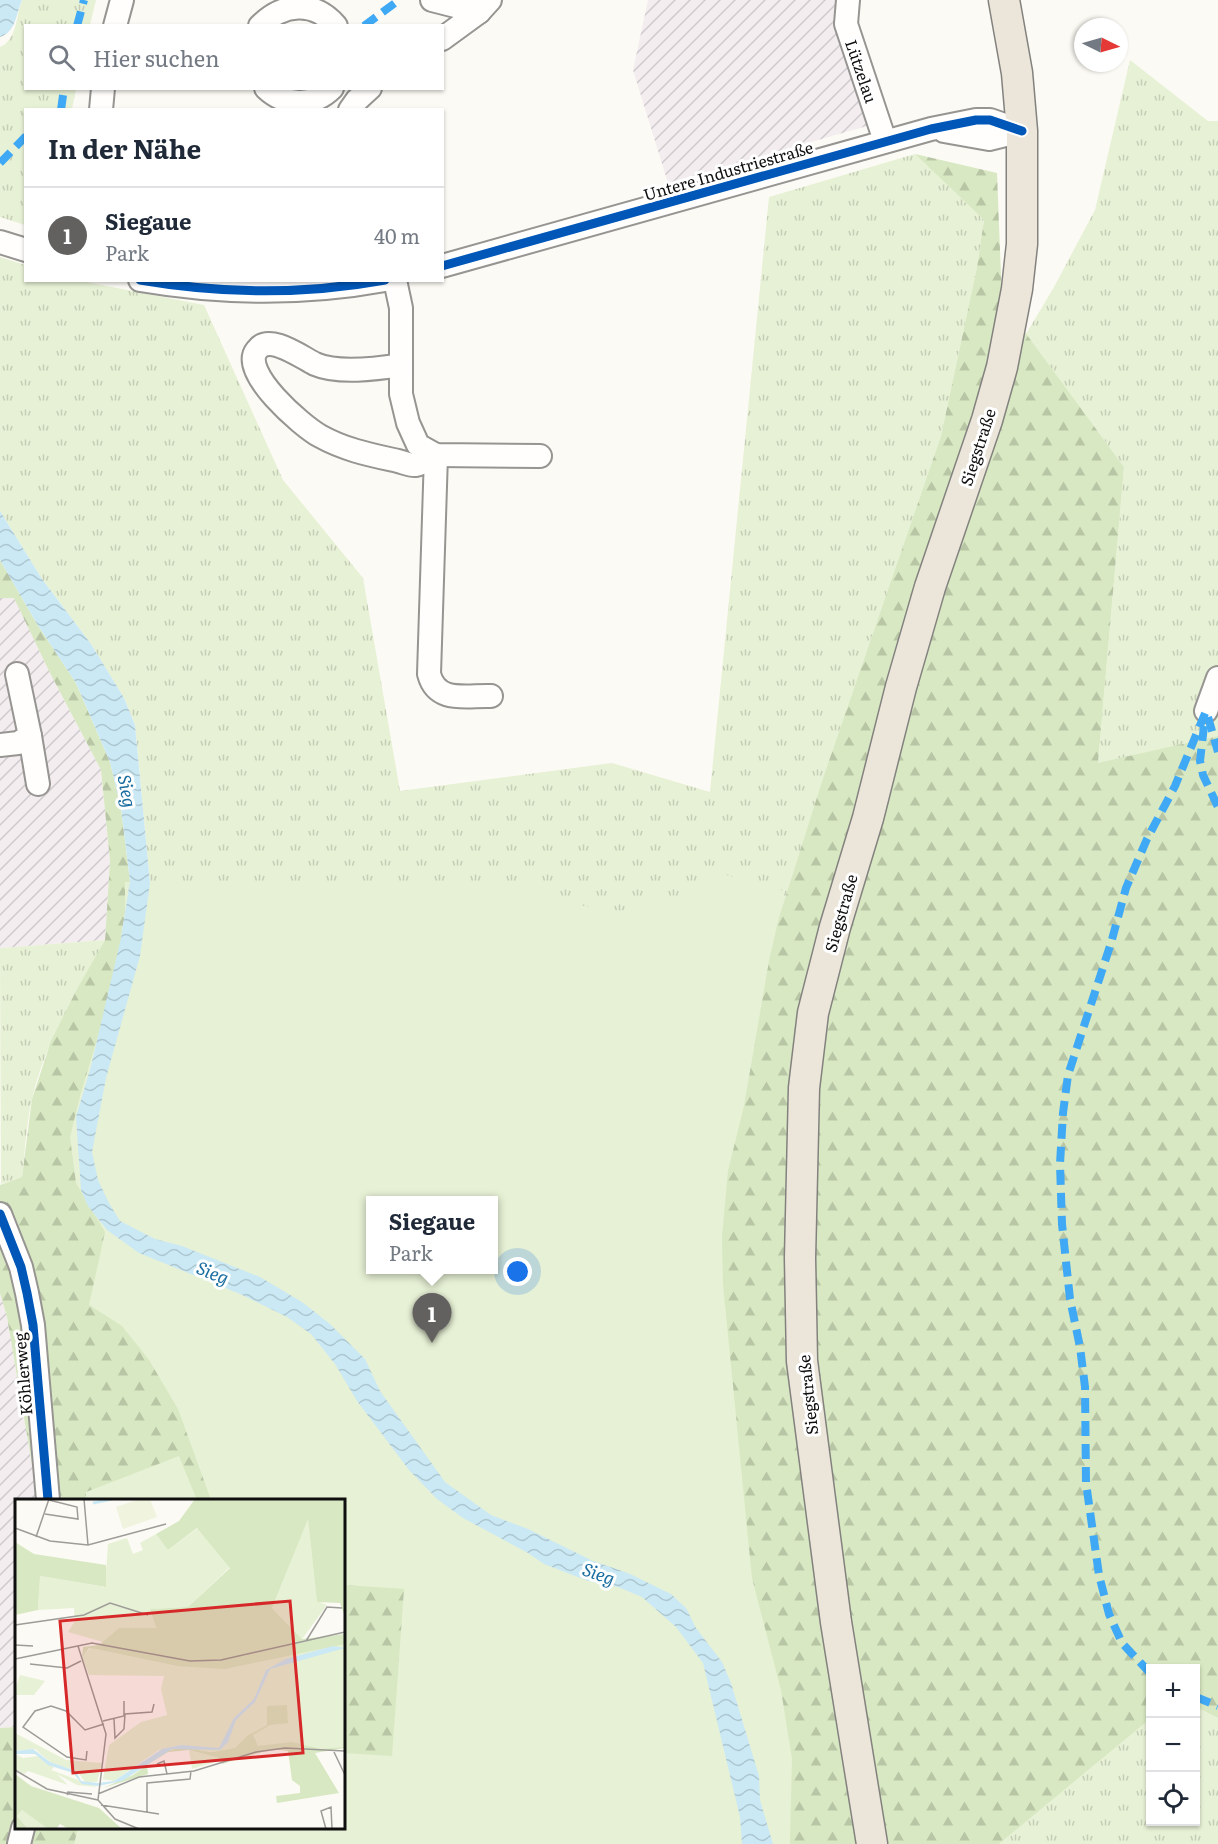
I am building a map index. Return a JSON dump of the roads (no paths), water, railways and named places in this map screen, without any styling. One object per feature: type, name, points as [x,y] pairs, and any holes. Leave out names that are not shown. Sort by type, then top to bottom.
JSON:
[{"type":"main road","name":"Siegstraße","points":[[872,1844],[836,1622],[802,1361],[800,1258],[804,1088],[813,1013],[835,927],[868,818],[901,687],[930,587],[987,420],[1002,366],[1017,289],[1022,244],[1022,131],[1017,73],[1004,0]]},
{"type":"street","points":[[116,24],[122,0]]},
{"type":"street","points":[[432,0],[485,6]]},
{"type":"street","name":"Lützelau","points":[[848,0],[846,24],[885,141]]},
{"type":"street","points":[[262,24],[270,16],[285,8],[300,6],[316,10],[334,24]]},
{"type":"street","points":[[444,37],[485,6]]},
{"type":"street","points":[[101,108],[103,90]]},
{"type":"street","points":[[268,90],[273,95],[289,102],[322,99]]},
{"type":"street","points":[[351,108],[357,99],[368,90]]},
{"type":"street","name":"Untere Industriestraße","points":[[444,265],[930,129],[989,139],[1022,131]]},
{"type":"street","points":[[0,242],[24,249]]},
{"type":"street","points":[[153,282],[197,289],[255,292],[319,290],[373,282]]},
{"type":"street","points":[[394,282],[401,308],[401,394],[408,423],[418,445],[436,455]]},
{"type":"street","points":[[401,365],[377,369],[346,369],[317,365],[278,345],[264,344],[257,350],[254,357],[255,369],[261,380],[286,410],[318,435],[350,451],[416,465],[436,455],[540,456]]},
{"type":"street","points":[[436,455],[429,674],[432,686],[442,694],[491,696]]},
{"type":"street","points":[[18,674],[38,783]]},
{"type":"street","points":[[1206,711],[1218,678]]},
{"type":"street","points":[[0,745],[18,743],[30,736]]},
{"type":"street","name":"Köhlerweg","points":[[0,1214],[21,1267],[33,1326],[48,1499]]},
{"type":"street","points":[[18,1844],[22,1829]]},
{"type":"water","points":[[0,0],[22,0],[15,22],[5,35],[0,37]]},
{"type":"water","name":"Sieg","points":[[0,511],[42,579],[91,644],[124,698],[135,725],[150,883],[140,956],[106,1078],[92,1152],[98,1180],[109,1203],[120,1221],[155,1239],[182,1246],[260,1277],[302,1302],[330,1324],[365,1359],[380,1391],[445,1482],[491,1515],[528,1529],[593,1561],[628,1573],[671,1594],[686,1608],[696,1628],[722,1662],[731,1683],[759,1776],[760,1800],[773,1844],[742,1844],[740,1817],[703,1663],[676,1627],[642,1597],[618,1587],[588,1581],[544,1564],[463,1518],[437,1499],[409,1470],[357,1401],[335,1364],[311,1334],[287,1317],[240,1294],[139,1253],[107,1230],[88,1206],[81,1190],[76,1117],[91,1066],[121,938],[130,881],[121,808],[110,762],[76,683],[37,624],[0,560]]},
{"type":"place","name":"Siegaue","points":[[432,1343]]}]
